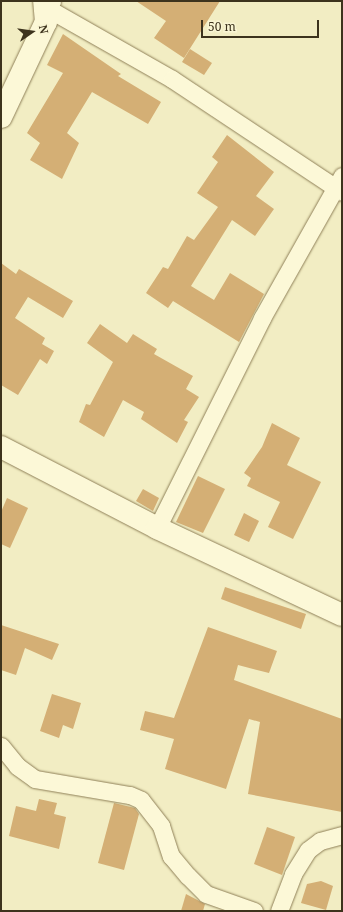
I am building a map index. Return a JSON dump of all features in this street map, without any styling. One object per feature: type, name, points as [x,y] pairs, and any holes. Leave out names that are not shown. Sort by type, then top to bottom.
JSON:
[{"type":"street","points":[[1,117],[46,22],[48,3],[172,79],[339,185],[262,318],[157,528]]},
{"type":"street","points":[[1,447],[157,528],[342,614]]},
{"type":"street","points":[[1,746],[17,766],[35,779],[130,795],[141,800],[161,826],[171,856],[206,894],[254,911]]},
{"type":"street","points":[[279,911],[293,874],[308,850],[320,841],[342,835]]},
{"type":"building","points":[[136,1],[220,1],[184,58],[154,38],[166,21]]},
{"type":"building","points":[[63,34],[121,74],[118,76],[161,102],[148,124],[92,92],[67,133],[79,143],[62,179],[30,160],[40,143],[27,133],[63,73],[47,65]]},
{"type":"building","points":[[190,49],[212,63],[204,75],[182,62]]},
{"type":"building","points":[[227,135],[274,172],[256,196],[274,209],[255,236],[232,220],[191,286],[214,300],[230,273],[264,294],[239,342],[173,301],[168,308],[146,293],[163,267],[168,269],[187,236],[194,240],[218,207],[197,193],[218,162],[212,157]]},
{"type":"building","points":[[1,263],[16,274],[19,269],[73,301],[63,318],[28,297],[15,318],[45,338],[42,344],[54,351],[47,364],[40,359],[18,395],[1,385]]},
{"type":"building","points":[[100,324],[127,343],[133,334],[157,349],[154,354],[193,376],[186,389],[199,397],[184,420],[188,422],[177,443],[141,419],[144,412],[123,400],[104,437],[79,422],[86,404],[90,405],[113,362],[87,343]]},
{"type":"building","points":[[272,423],[300,438],[287,465],[321,482],[293,539],[268,527],[280,502],[247,486],[251,478],[244,473],[262,447]]},
{"type":"building","points":[[198,476],[225,489],[203,533],[176,522]]},
{"type":"building","points":[[143,489],[159,498],[153,511],[136,501]]},
{"type":"building","points":[[7,498],[28,508],[10,548],[1,544],[1,512]]},
{"type":"building","points":[[244,513],[259,521],[249,542],[234,535]]},
{"type":"building","points":[[225,587],[306,614],[301,629],[221,599]]},
{"type":"building","points":[[1,625],[59,644],[52,660],[25,648],[16,675],[1,670]]},
{"type":"building","points":[[208,627],[277,651],[269,673],[238,665],[234,680],[342,719],[342,812],[248,794],[260,722],[249,719],[226,789],[165,769],[174,739],[140,730],[145,711],[174,718]]},
{"type":"building","points":[[52,694],[81,703],[73,729],[63,725],[59,738],[40,731]]},
{"type":"building","points":[[39,799],[57,803],[54,814],[66,817],[59,849],[9,836],[16,806],[36,811]]},
{"type":"building","points":[[114,803],[135,808],[139,814],[124,870],[98,863]]},
{"type":"building","points":[[267,827],[295,837],[282,875],[254,864]]},
{"type":"building","points":[[321,881],[333,886],[326,910],[301,903],[307,884]]},
{"type":"building","points":[[186,894],[205,904],[203,911],[181,911]]}]
